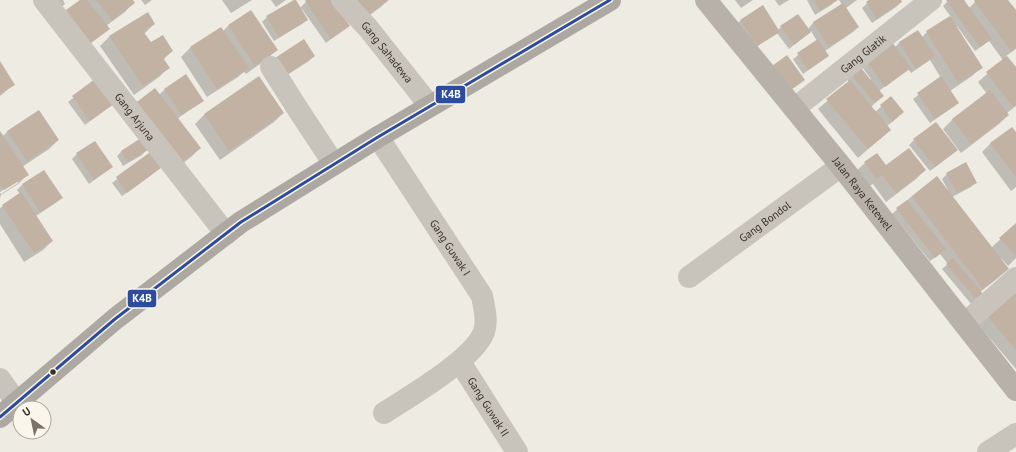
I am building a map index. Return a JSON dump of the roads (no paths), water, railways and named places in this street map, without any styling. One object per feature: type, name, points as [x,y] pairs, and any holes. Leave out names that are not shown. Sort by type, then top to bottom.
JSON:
[{"type":"highway","points":[[19,400],[116,319],[241,222],[378,137],[610,0]]},
{"type":"highway","points":[[0,417],[12,406]]},
{"type":"main road","name":"Jalan Raya Ketewel","points":[[706,0],[795,108],[1016,390]]},
{"type":"street","name":"Gang Arjuna","points":[[44,0],[226,234]]},
{"type":"street","name":"Gang Sahadewa","points":[[342,0],[368,28],[430,106]]},
{"type":"street","name":"Gang Glatik","points":[[795,108],[931,0]]},
{"type":"street","points":[[271,67],[334,164]]},
{"type":"street","name":"Gang Guwak I","points":[[378,137],[482,296],[486,320],[484,332],[476,344],[460,362],[384,413]]},
{"type":"street","name":"Gang Bondol","points":[[689,277],[841,166]]},
{"type":"street","points":[[964,324],[1016,278]]},
{"type":"street","name":"Gang Guwak II","points":[[460,362],[517,452]]},
{"type":"street","points":[[0,379],[16,400]]},
{"type":"street","points":[[988,452],[1016,434]]}]
